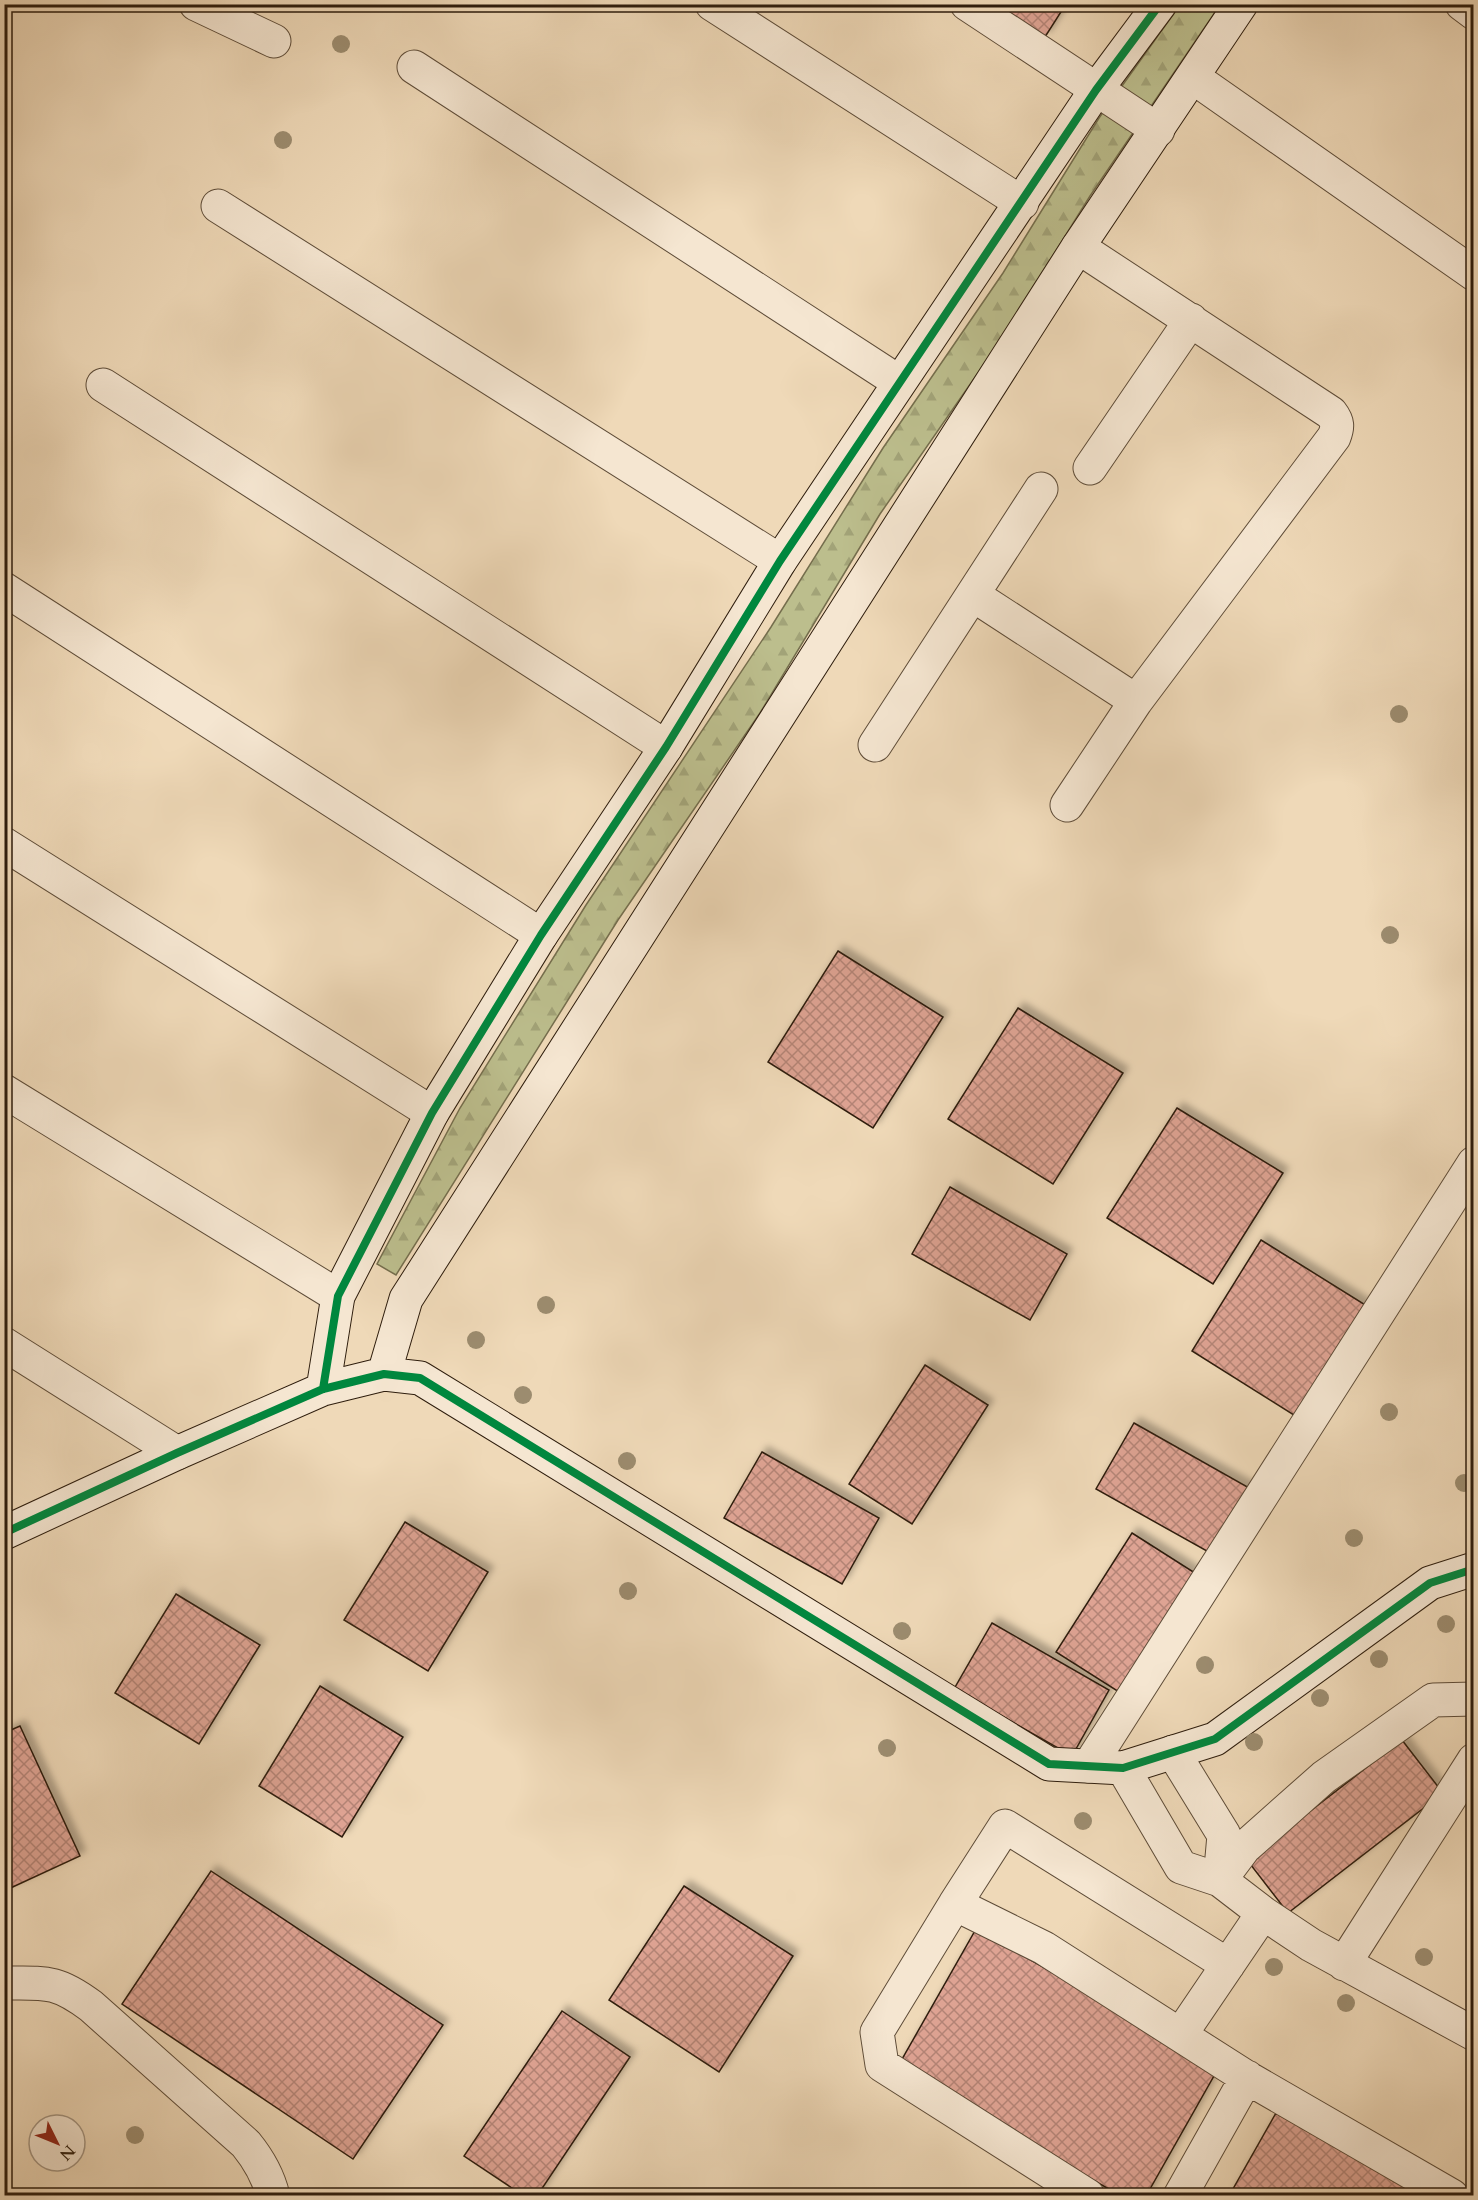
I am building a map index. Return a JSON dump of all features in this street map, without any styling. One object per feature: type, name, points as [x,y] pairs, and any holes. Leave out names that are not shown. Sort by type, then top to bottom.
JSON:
[{"type":"street","points":[[196,4],[274,41]]},
{"type":"street","points":[[712,4],[1022,203]]},
{"type":"street","points":[[967,4],[1158,130]]},
{"type":"street","points":[[323,1389],[338,1296],[432,1113],[541,935],[666,747],[780,561],[1096,90],[1160,4]]},
{"type":"street","points":[[384,1374],[406,1299],[1078,247],[1194,78],[1241,4]]},
{"type":"street","points":[[1462,4],[1473,13]]},
{"type":"street","points":[[414,67],[899,382]]},
{"type":"street","points":[[1194,78],[1473,274]]},
{"type":"street","points":[[218,206],[780,561]]},
{"type":"street","points":[[1067,805],[1136,701],[1334,438],[1337,428],[1336,420],[1331,413],[1078,247]]},
{"type":"street","points":[[1090,468],[1191,320]]},
{"type":"street","points":[[103,385],[666,747]]},
{"type":"street","points":[[875,746],[1041,489]]},
{"type":"street","points":[[4,589],[541,935]]},
{"type":"street","points":[[973,594],[1136,701]]},
{"type":"street","points":[[4,844],[432,1113]]},
{"type":"street","points":[[4,1091],[338,1296]]},
{"type":"street","points":[[1089,1766],[1473,1162]]},
{"type":"street","points":[[4,1344],[177,1453]]},
{"type":"street","points":[[4,1533],[323,1389],[384,1374],[420,1378],[1049,1764],[1123,1768],[1215,1739],[1430,1583],[1473,1569]]},
{"type":"street","points":[[1220,1880],[1244,1848],[1324,1776],[1433,1700],[1473,1699]]},
{"type":"street","points":[[1173,1752],[1224,1835],[1220,1880]]},
{"type":"street","points":[[1344,1964],[1473,1760]]},
{"type":"street","points":[[1123,1768],[1181,1867],[1220,1880],[1263,1913],[1311,1945],[1473,2034]]},
{"type":"street","points":[[1088,2196],[882,2065],[877,2032],[954,1904],[1005,1826],[1228,1965]]},
{"type":"street","points":[[954,1904],[1044,1948],[1247,2077],[1452,2196]]},
{"type":"street","points":[[1181,2034],[1263,1913]]},
{"type":"street","points":[[4,1983],[51,1983],[73,1993],[91,2006],[246,2144],[260,2162],[270,2183],[273,2196]]},
{"type":"street","points":[[1180,2196],[1247,2077]]},
{"type":"green space","points":[[1180,5],[1220,5],[1090,196],[996,347],[880,514],[760,713],[618,920],[396,1275],[377,1264],[460,1108],[586,905],[771,627],[883,448],[1003,273],[1099,118]]},
{"type":"building","points":[[993,4],[1066,4],[1045,37]]},
{"type":"building","points":[[838,951],[943,1017],[873,1128],[768,1062]]},
{"type":"building","points":[[1018,1008],[1123,1073],[1053,1184],[948,1119]]},
{"type":"building","points":[[1177,1108],[1283,1173],[1213,1284],[1107,1218]]},
{"type":"building","points":[[950,1187],[1067,1254],[1030,1320],[912,1254]]},
{"type":"building","points":[[1261,1240],[1367,1306],[1297,1417],[1192,1351]]},
{"type":"building","points":[[925,1365],[988,1405],[912,1524],[849,1484]]},
{"type":"building","points":[[1134,1423],[1251,1489],[1214,1555],[1096,1489]]},
{"type":"building","points":[[762,1452],[879,1518],[842,1584],[724,1518]]},
{"type":"building","points":[[405,1522],[488,1572],[428,1671],[344,1620]]},
{"type":"building","points":[[1132,1533],[1195,1573],[1119,1692],[1056,1652]]},
{"type":"building","points":[[176,1594],[260,1645],[199,1744],[115,1693]]},
{"type":"building","points":[[992,1623],[1109,1690],[1072,1756],[954,1689]]},
{"type":"building","points":[[320,1686],[403,1737],[342,1837],[259,1786]]},
{"type":"building","points":[[20,1726],[80,1856],[4,1891],[4,1733]]},
{"type":"building","points":[[1402,1740],[1443,1793],[1288,1913],[1247,1860]]},
{"type":"building","points":[[211,1871],[443,2025],[353,2159],[122,2004]]},
{"type":"building","points":[[684,1886],[793,1956],[719,2072],[609,2000]]},
{"type":"building","points":[[976,1929],[1219,2067],[1146,2196],[1121,2196],[897,2068]]},
{"type":"building","points":[[562,2011],[630,2057],[537,2196],[524,2196],[464,2156]]},
{"type":"building","points":[[1276,2113],[1422,2196],[1229,2196]]},
{"type":"cycle path","points":[[323,1389],[338,1296],[432,1113],[541,935],[666,747],[780,561],[1096,90],[1160,4]]},
{"type":"cycle path","points":[[4,1533],[323,1389],[384,1374],[420,1378],[1049,1764],[1123,1768],[1215,1739],[1430,1583],[1474,1569]]}]
